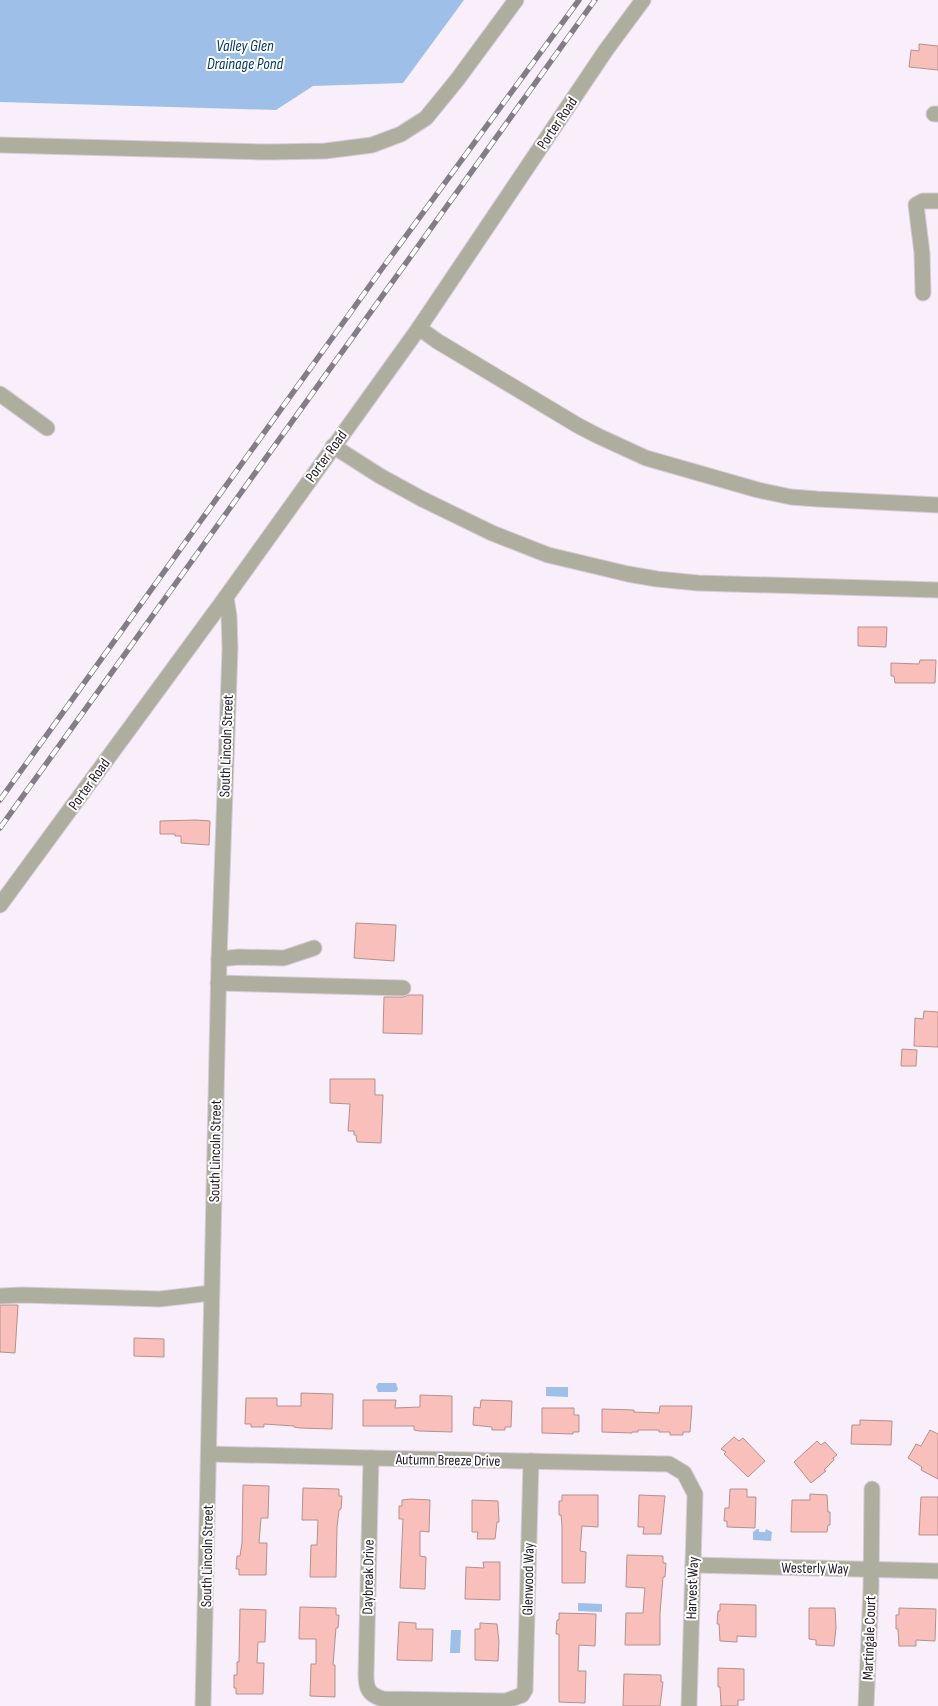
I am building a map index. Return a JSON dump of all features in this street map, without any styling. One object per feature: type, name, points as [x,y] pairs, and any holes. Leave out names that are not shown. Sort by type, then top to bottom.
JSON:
[{"type":"street","points":[[0,145],[268,152],[325,151],[372,145],[401,134],[426,118],[458,80],[516,0]]},
{"type":"street","name":"Porter Road","points":[[0,905],[419,328],[606,50],[643,0]]},
{"type":"street","points":[[923,293],[922,253],[916,205],[923,201],[938,201]]},
{"type":"street","points":[[419,328],[437,341],[577,425],[646,458],[723,481],[791,496],[938,505]]},
{"type":"street","points":[[0,394],[47,428]]},
{"type":"street","points":[[333,446],[405,490],[492,533],[548,554],[628,574],[698,583],[938,590]]},
{"type":"street","name":"South Lincoln Street","points":[[203,1706],[218,959],[230,649],[226,596]]},
{"type":"street","points":[[218,959],[239,957],[284,958],[314,948]]},
{"type":"street","points":[[218,983],[403,988]]},
{"type":"street","points":[[0,1296],[22,1294],[160,1299],[211,1294]]},
{"type":"street","name":"Autumn Breeze Drive","points":[[209,1454],[669,1464],[684,1473]]},
{"type":"street","name":"Daybreak Drive","points":[[371,1458],[366,1685],[371,1694],[383,1699],[506,1701],[522,1695]]},
{"type":"street","name":"Glenwood Way","points":[[522,1695],[525,1690],[526,1681],[531,1461]]},
{"type":"street","name":"Harvest Way","points":[[684,1473],[695,1494],[689,1706]]},
{"type":"street","name":"Martingale Court","points":[[866,1706],[872,1489]]},
{"type":"street","name":"Westerly Way","points":[[693,1565],[938,1571]]},
{"type":"water","name":"Valley Glen Drainage Pond","points":[[0,0],[464,0],[403,83],[313,86],[276,110],[0,102]]},
{"type":"water","points":[[378,1383],[396,1383],[398,1389],[396,1392],[378,1392],[376,1387]]},
{"type":"water","points":[[546,1387],[568,1387],[568,1397],[546,1396]]},
{"type":"water","points":[[759,1529],[759,1532],[765,1532],[766,1529],[772,1532],[771,1541],[753,1540],[753,1532]]},
{"type":"water","points":[[578,1603],[602,1604],[602,1612],[578,1611]]},
{"type":"water","points":[[451,1630],[461,1630],[460,1653],[450,1653]]},
{"type":"building","points":[[919,44],[938,46],[938,70],[909,67],[911,50],[919,51]]},
{"type":"building","points":[[858,627],[887,627],[886,647],[858,646]]},
{"type":"building","points":[[920,660],[936,660],[935,683],[895,683],[894,676],[891,676],[891,663],[919,664]]},
{"type":"building","points":[[160,821],[210,821],[209,845],[181,843],[181,836],[160,834]]},
{"type":"building","points":[[356,923],[396,925],[394,961],[354,958]]},
{"type":"building","points":[[423,995],[422,1034],[383,1033],[384,997],[403,997]]},
{"type":"building","points":[[924,1011],[938,1012],[938,1047],[914,1046],[915,1018],[923,1019]]},
{"type":"building","points":[[902,1049],[917,1050],[916,1066],[901,1066]]},
{"type":"building","points":[[330,1079],[375,1079],[375,1095],[383,1095],[381,1143],[357,1142],[354,1131],[348,1131],[350,1104],[330,1103]]},
{"type":"building","points":[[0,1305],[18,1305],[15,1353],[0,1352]]},
{"type":"building","points":[[134,1338],[164,1339],[164,1357],[134,1356]]},
{"type":"building","points":[[301,1393],[333,1394],[332,1429],[264,1424],[264,1427],[251,1427],[251,1424],[245,1424],[246,1398],[277,1398],[277,1406],[301,1406]]},
{"type":"building","points":[[420,1395],[452,1396],[452,1432],[419,1431],[414,1430],[414,1426],[363,1426],[363,1400],[396,1400],[395,1408],[420,1407]]},
{"type":"building","points":[[481,1400],[512,1401],[511,1427],[505,1427],[505,1430],[492,1430],[492,1427],[473,1425],[474,1407],[480,1408]]},
{"type":"building","points":[[660,1406],[692,1406],[690,1432],[683,1432],[683,1435],[670,1435],[670,1432],[659,1432],[659,1430],[638,1430],[638,1432],[632,1433],[602,1432],[602,1409],[659,1413]]},
{"type":"building","points":[[542,1408],[574,1408],[574,1415],[579,1415],[579,1432],[573,1432],[573,1434],[542,1433]]},
{"type":"building","points":[[860,1420],[892,1421],[891,1445],[851,1444],[852,1425],[860,1425]]},
{"type":"building","points":[[930,1430],[938,1434],[938,1479],[921,1470],[922,1467],[908,1458],[916,1444],[921,1446]]},
{"type":"building","points":[[734,1437],[739,1441],[743,1438],[765,1461],[748,1477],[724,1454],[726,1452],[721,1449]]},
{"type":"building","points":[[817,1441],[821,1445],[825,1442],[837,1455],[824,1470],[826,1471],[811,1483],[794,1462]]},
{"type":"building","points":[[243,1485],[269,1486],[268,1518],[261,1518],[259,1543],[267,1543],[266,1575],[239,1575],[239,1569],[236,1569],[237,1556],[240,1556],[242,1543]]},
{"type":"building","points":[[303,1488],[339,1489],[339,1496],[342,1496],[337,1527],[336,1577],[310,1577],[311,1545],[317,1545],[318,1520],[302,1520]]},
{"type":"building","points":[[730,1489],[747,1489],[747,1497],[756,1497],[755,1528],[727,1527],[727,1521],[724,1521],[725,1508],[729,1508]]},
{"type":"building","points":[[810,1494],[827,1495],[830,1525],[828,1525],[827,1532],[791,1532],[792,1500],[810,1500]]},
{"type":"building","points":[[562,1495],[598,1495],[598,1527],[582,1526],[580,1551],[586,1552],[585,1583],[562,1583],[562,1526],[561,1515],[559,1515],[559,1501],[562,1501]]},
{"type":"building","points":[[639,1495],[665,1496],[661,1534],[643,1534],[644,1527],[638,1527]]},
{"type":"building","points":[[921,1497],[938,1497],[938,1535],[919,1535]]},
{"type":"building","points":[[402,1500],[430,1500],[429,1532],[420,1531],[420,1556],[426,1557],[425,1589],[400,1588],[403,1519],[399,1519],[399,1506],[402,1506]]},
{"type":"building","points":[[472,1500],[498,1501],[499,1522],[497,1522],[495,1539],[477,1539],[478,1532],[472,1532]]},
{"type":"building","points":[[627,1555],[663,1556],[663,1563],[666,1563],[660,1613],[660,1645],[625,1645],[626,1613],[643,1613],[645,1588],[626,1587]]},
{"type":"building","points":[[483,1562],[500,1562],[500,1600],[465,1599],[466,1567],[484,1568]]},
{"type":"building","points":[[720,1604],[756,1605],[756,1637],[737,1636],[737,1642],[720,1641],[719,1624],[717,1624]]},
{"type":"building","points":[[300,1607],[336,1608],[336,1615],[339,1615],[333,1665],[335,1665],[335,1697],[310,1696],[311,1664],[316,1664],[316,1639],[299,1639]]},
{"type":"building","points":[[809,1608],[835,1608],[836,1628],[834,1646],[816,1645],[816,1640],[809,1639]]},
{"type":"building","points":[[899,1608],[936,1609],[935,1641],[916,1640],[916,1646],[899,1646],[896,1615],[899,1615]]},
{"type":"building","points":[[240,1609],[266,1610],[265,1642],[258,1642],[257,1663],[264,1663],[263,1694],[236,1694],[236,1688],[234,1688],[234,1675],[237,1675],[237,1662],[239,1662]]},
{"type":"building","points":[[559,1613],[596,1614],[595,1646],[579,1645],[578,1671],[586,1671],[585,1703],[559,1702],[559,1634],[556,1634]]},
{"type":"building","points":[[399,1622],[416,1623],[416,1629],[433,1629],[432,1661],[397,1660]]},
{"type":"building","points":[[480,1623],[497,1624],[499,1642],[498,1661],[475,1660],[475,1629],[480,1629]]},
{"type":"building","points":[[718,1668],[744,1669],[744,1700],[738,1700],[738,1706],[721,1706]]},
{"type":"building","points":[[624,1674],[661,1675],[661,1682],[663,1682],[660,1706],[623,1706]]},
{"type":"railway","points":[[0,800],[381,270],[579,0]]},
{"type":"railway","points":[[0,828],[595,0]]}]
